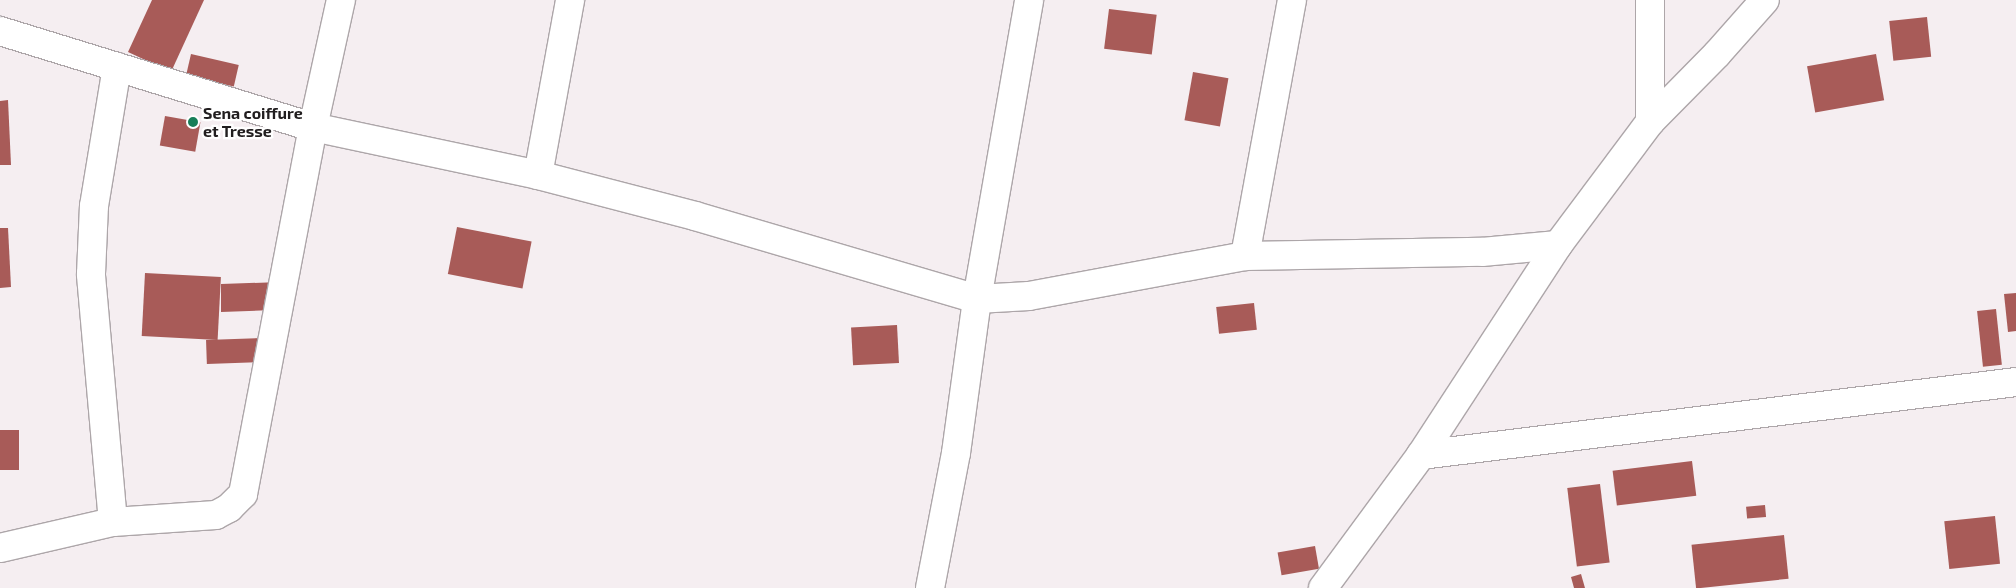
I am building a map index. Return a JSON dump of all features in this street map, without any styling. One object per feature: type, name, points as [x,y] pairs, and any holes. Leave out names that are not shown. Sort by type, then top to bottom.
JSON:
[{"type":"street","points":[[0,548],[113,522],[216,514],[229,508],[243,494],[313,127],[341,0]]},
{"type":"street","points":[[538,175],[570,0]]},
{"type":"street","points":[[930,588],[956,453],[976,299],[1029,0]]},
{"type":"street","points":[[1245,256],[1292,0]]},
{"type":"street","points":[[1650,0],[1650,122]]},
{"type":"street","points":[[1323,588],[1421,455],[1558,245],[1650,122],[1718,54],[1765,0]]},
{"type":"street","points":[[0,31],[313,127],[538,175],[695,216],[976,299],[1029,296],[1245,256],[1482,252],[1558,245]]},
{"type":"street","points":[[113,522],[91,274],[94,206],[117,66]]},
{"type":"street","points":[[1421,455],[2016,382]]},
{"type":"building","points":[[152,0],[204,0],[171,72],[128,52]]},
{"type":"building","points":[[1109,9],[1157,15],[1152,55],[1104,49]]},
{"type":"building","points":[[1927,17],[1931,57],[1893,61],[1889,21]]},
{"type":"building","points":[[191,54],[239,65],[234,86],[186,75]]},
{"type":"building","points":[[1876,54],[1884,100],[1815,112],[1807,66]]},
{"type":"building","points":[[1193,72],[1228,78],[1220,127],[1184,120]]},
{"type":"building","points":[[8,100],[11,165],[0,165],[0,101]]},
{"type":"building","points":[[165,116],[200,122],[195,152],[160,146]]},
{"type":"building","points":[[457,227],[532,242],[522,289],[448,274]]},
{"type":"building","points":[[0,228],[8,228],[11,287],[0,288]]},
{"type":"building","points":[[145,273],[221,277],[218,340],[142,336]]},
{"type":"building","points":[[280,282],[273,310],[221,312],[221,284]]},
{"type":"building","points":[[2016,293],[2016,331],[2008,332],[2004,294]]},
{"type":"building","points":[[1254,303],[1257,330],[1219,334],[1216,307]]},
{"type":"building","points":[[1996,309],[2002,365],[1983,367],[1977,311]]},
{"type":"building","points":[[897,325],[899,363],[853,365],[851,327]]},
{"type":"building","points":[[263,338],[264,362],[207,364],[206,340]]},
{"type":"building","points":[[0,430],[19,430],[19,470],[0,470]]},
{"type":"building","points":[[1692,461],[1696,496],[1617,505],[1613,471]]},
{"type":"building","points":[[1600,484],[1610,562],[1577,566],[1567,488]]},
{"type":"building","points":[[1765,505],[1766,517],[1747,519],[1746,507]]},
{"type":"building","points":[[1995,516],[2000,564],[1949,569],[1944,521]]},
{"type":"building","points":[[1784,535],[1789,579],[1696,588],[1692,545]]},
{"type":"building","points":[[1315,546],[1319,569],[1282,575],[1278,553]]},
{"type":"building","points":[[1581,574],[1585,588],[1574,588],[1571,577]]},
{"type":"place","name":"Sena coiffure et Tresse","points":[[193,122]]}]
